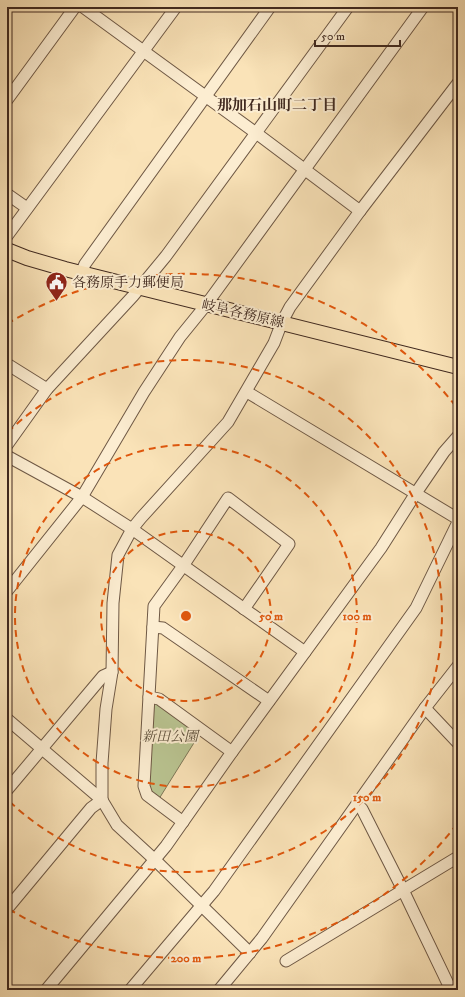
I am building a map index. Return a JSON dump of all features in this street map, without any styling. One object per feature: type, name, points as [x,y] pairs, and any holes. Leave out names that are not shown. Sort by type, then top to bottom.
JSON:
[{"type":"main road","name":"岐阜各務原線","points":[[7,250],[27,258],[81,273],[458,367]]},
{"type":"street","points":[[7,100],[75,7]]},
{"type":"street","points":[[83,7],[256,132],[360,211]]},
{"type":"street","points":[[7,236],[176,7]]},
{"type":"street","points":[[81,273],[85,264],[270,7]]},
{"type":"street","points":[[7,445],[47,389],[141,287],[166,256],[348,7]]},
{"type":"street","points":[[7,591],[82,497],[144,392],[180,337],[206,305],[423,7]]},
{"type":"street","points":[[102,800],[102,763],[106,710],[112,672],[113,603],[118,555],[132,529],[228,422],[247,392],[274,343],[282,322],[290,307],[360,211],[458,83]]},
{"type":"street","points":[[7,194],[27,208]]},
{"type":"street","points":[[7,364],[47,389]]},
{"type":"street","points":[[247,392],[458,519]]},
{"type":"street","points":[[46,990],[155,860],[381,548],[444,452],[458,436]]},
{"type":"street","points":[[7,456],[82,497],[132,529],[305,652]]},
{"type":"street","points":[[183,822],[147,795],[144,786],[154,606],[183,566],[228,498],[289,544],[244,609]]},
{"type":"street","points":[[130,990],[214,892],[416,608],[458,522]]},
{"type":"street","points":[[153,627],[163,628],[269,701]]},
{"type":"street","points":[[219,990],[262,938],[356,804],[458,666]]},
{"type":"street","points":[[7,790],[103,676],[112,672]]},
{"type":"street","points":[[149,697],[159,699],[232,752]]},
{"type":"street","points":[[426,708],[458,743]]},
{"type":"street","points":[[7,719],[102,800],[117,825],[202,905],[250,953]]},
{"type":"street","points":[[7,909],[92,808],[102,800]]},
{"type":"street","points":[[356,804],[362,809],[451,990]]},
{"type":"street","points":[[286,961],[458,857]]},
{"type":"green space","name":"新田公園","points":[[149,697],[202,730],[157,802],[147,795]]},
{"type":"place","name":"各務原手力郵便局","points":[[57,302]]},
{"type":"district","name":"那加石山町二丁目","points":[[277,105]]}]
